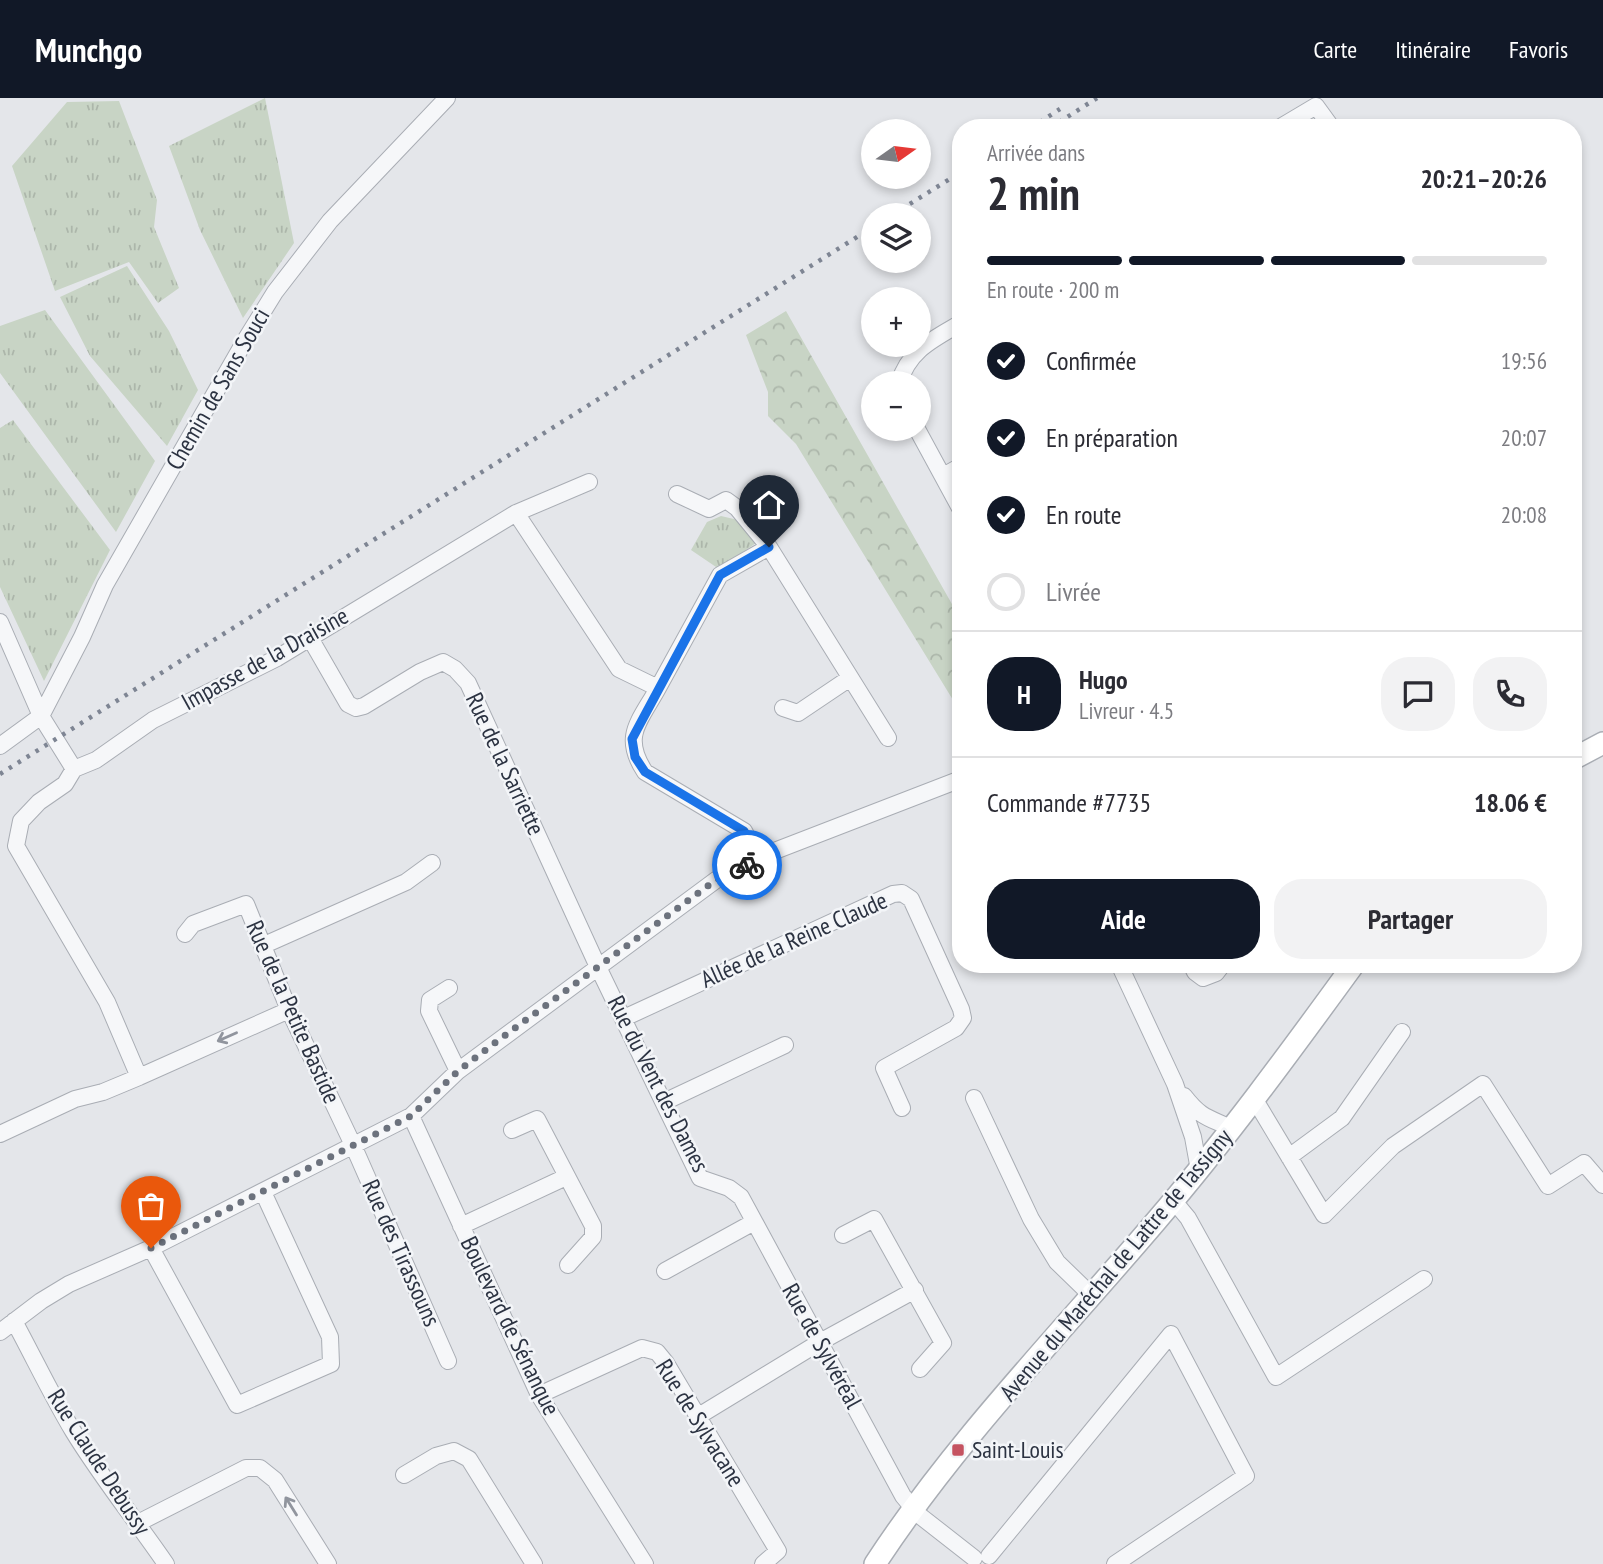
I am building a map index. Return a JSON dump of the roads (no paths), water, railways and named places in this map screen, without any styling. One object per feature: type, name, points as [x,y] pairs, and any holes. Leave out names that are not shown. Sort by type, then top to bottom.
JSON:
[{"type":"main road","points":[[1582,754],[1603,743]]},
{"type":"main road","name":"Avenue du Maréchal de Lattre de Tassigny","points":[[875,1564],[912,1508],[973,1432],[1233,1129],[1347,973]]},
{"type":"street","name":"Chemin de Sans Souci","points":[[41,716],[82,637],[105,585],[275,292],[330,221],[447,98]]},
{"type":"street","points":[[1294,119],[1316,106],[1325,119]]},
{"type":"street","points":[[902,371],[922,346],[952,328]]},
{"type":"street","points":[[924,441],[952,493]]},
{"type":"street","points":[[943,476],[952,471]]},
{"type":"street","name":"Impasse de la Draisine","points":[[74,769],[96,760],[153,720],[276,658],[516,513],[589,482]]},
{"type":"street","points":[[677,494],[709,509],[726,500],[737,508],[769,547],[888,738]]},
{"type":"street","points":[[516,513],[619,668],[658,688]]},
{"type":"street","points":[[759,859],[744,831],[645,772],[635,757],[632,739],[720,575],[769,547]]},
{"type":"street","points":[[0,622],[41,716],[74,769],[65,784],[39,803],[21,821],[16,846],[107,1002],[139,1077]]},
{"type":"street","name":"Rue de la Sarriette","points":[[310,638],[348,704],[356,708],[443,662],[455,668],[468,684],[598,967]]},
{"type":"street","points":[[783,708],[797,713],[850,678]]},
{"type":"street","points":[[0,746],[41,716]]},
{"type":"street","points":[[0,1332],[69,1284],[151,1248],[411,1116],[458,1071],[716,880],[759,859],[952,783]]},
{"type":"street","points":[[262,946],[406,882],[432,863]]},
{"type":"street","name":"Allée de la Reine Claude","points":[[624,1018],[893,894],[902,893],[911,899],[963,1018],[956,1028],[884,1068],[902,1108]]},
{"type":"street","name":"Rue de la Petite Bastide","points":[[185,934],[193,924],[246,904],[289,1010],[353,1145]]},
{"type":"street","name":"Rue du Vent des Dames","points":[[598,967],[700,1178],[729,1188]]},
{"type":"street","points":[[1123,973],[1175,1084],[1193,1137],[1199,1170]]},
{"type":"street","points":[[1196,973],[1203,978],[1216,973]]},
{"type":"street","points":[[449,988],[430,1000],[429,1011],[458,1071]]},
{"type":"street","points":[[0,1134],[75,1099],[103,1092],[289,1010]]},
{"type":"street","points":[[1289,1157],[1342,1118],[1402,1032]]},
{"type":"street","points":[[664,1102],[785,1045]]},
{"type":"street","points":[[1175,1084],[1196,1111],[1205,1118],[1233,1129]]},
{"type":"street","points":[[1255,1100],[1324,1215],[1393,1146],[1483,1084],[1548,1186],[1584,1163],[1603,1185]]},
{"type":"street","points":[[974,1098],[1044,1241],[1057,1262],[1091,1295]]},
{"type":"street","name":"Boulevard de Sénanque","points":[[411,1116],[538,1395],[645,1564]]},
{"type":"street","points":[[512,1130],[537,1119],[593,1226],[593,1237],[568,1265]]},
{"type":"street","name":"Rue des Tirassouns","points":[[353,1145],[448,1361]]},
{"type":"street","points":[[461,1226],[566,1177]]},
{"type":"street","name":"Rue de Sylvéréal","points":[[729,1188],[741,1197],[912,1508]]},
{"type":"street","points":[[151,1248],[237,1405],[331,1364],[330,1337],[262,1192]]},
{"type":"street","points":[[1173,1200],[1188,1218],[1276,1377],[1424,1279]]},
{"type":"street","points":[[844,1235],[874,1219],[915,1290],[943,1343],[920,1369]]},
{"type":"street","points":[[665,1271],[754,1222]]},
{"type":"street","points":[[697,1417],[821,1342],[915,1290]]},
{"type":"street","name":"Rue Claude Debussy","points":[[14,1321],[72,1429],[166,1564]]},
{"type":"street","points":[[912,1508],[982,1561],[1171,1334],[1246,1476],[1115,1564]]},
{"type":"street","name":"Rue de Sylvacane","points":[[538,1395],[642,1348],[657,1352],[779,1551],[763,1564]]},
{"type":"street","points":[[404,1475],[436,1456],[454,1451],[469,1459],[534,1564]]},
{"type":"street","points":[[138,1523],[246,1468],[260,1468],[275,1480],[328,1564]]},
{"type":"railway","points":[[1064,119],[1097,98]]},
{"type":"railway","points":[[1045,119],[1060,109]]},
{"type":"railway","points":[[911,203],[952,178]]},
{"type":"railway","points":[[0,774],[861,235]]},
{"type":"place","name":"Saint-Louis","points":[[958,1450]]}]
